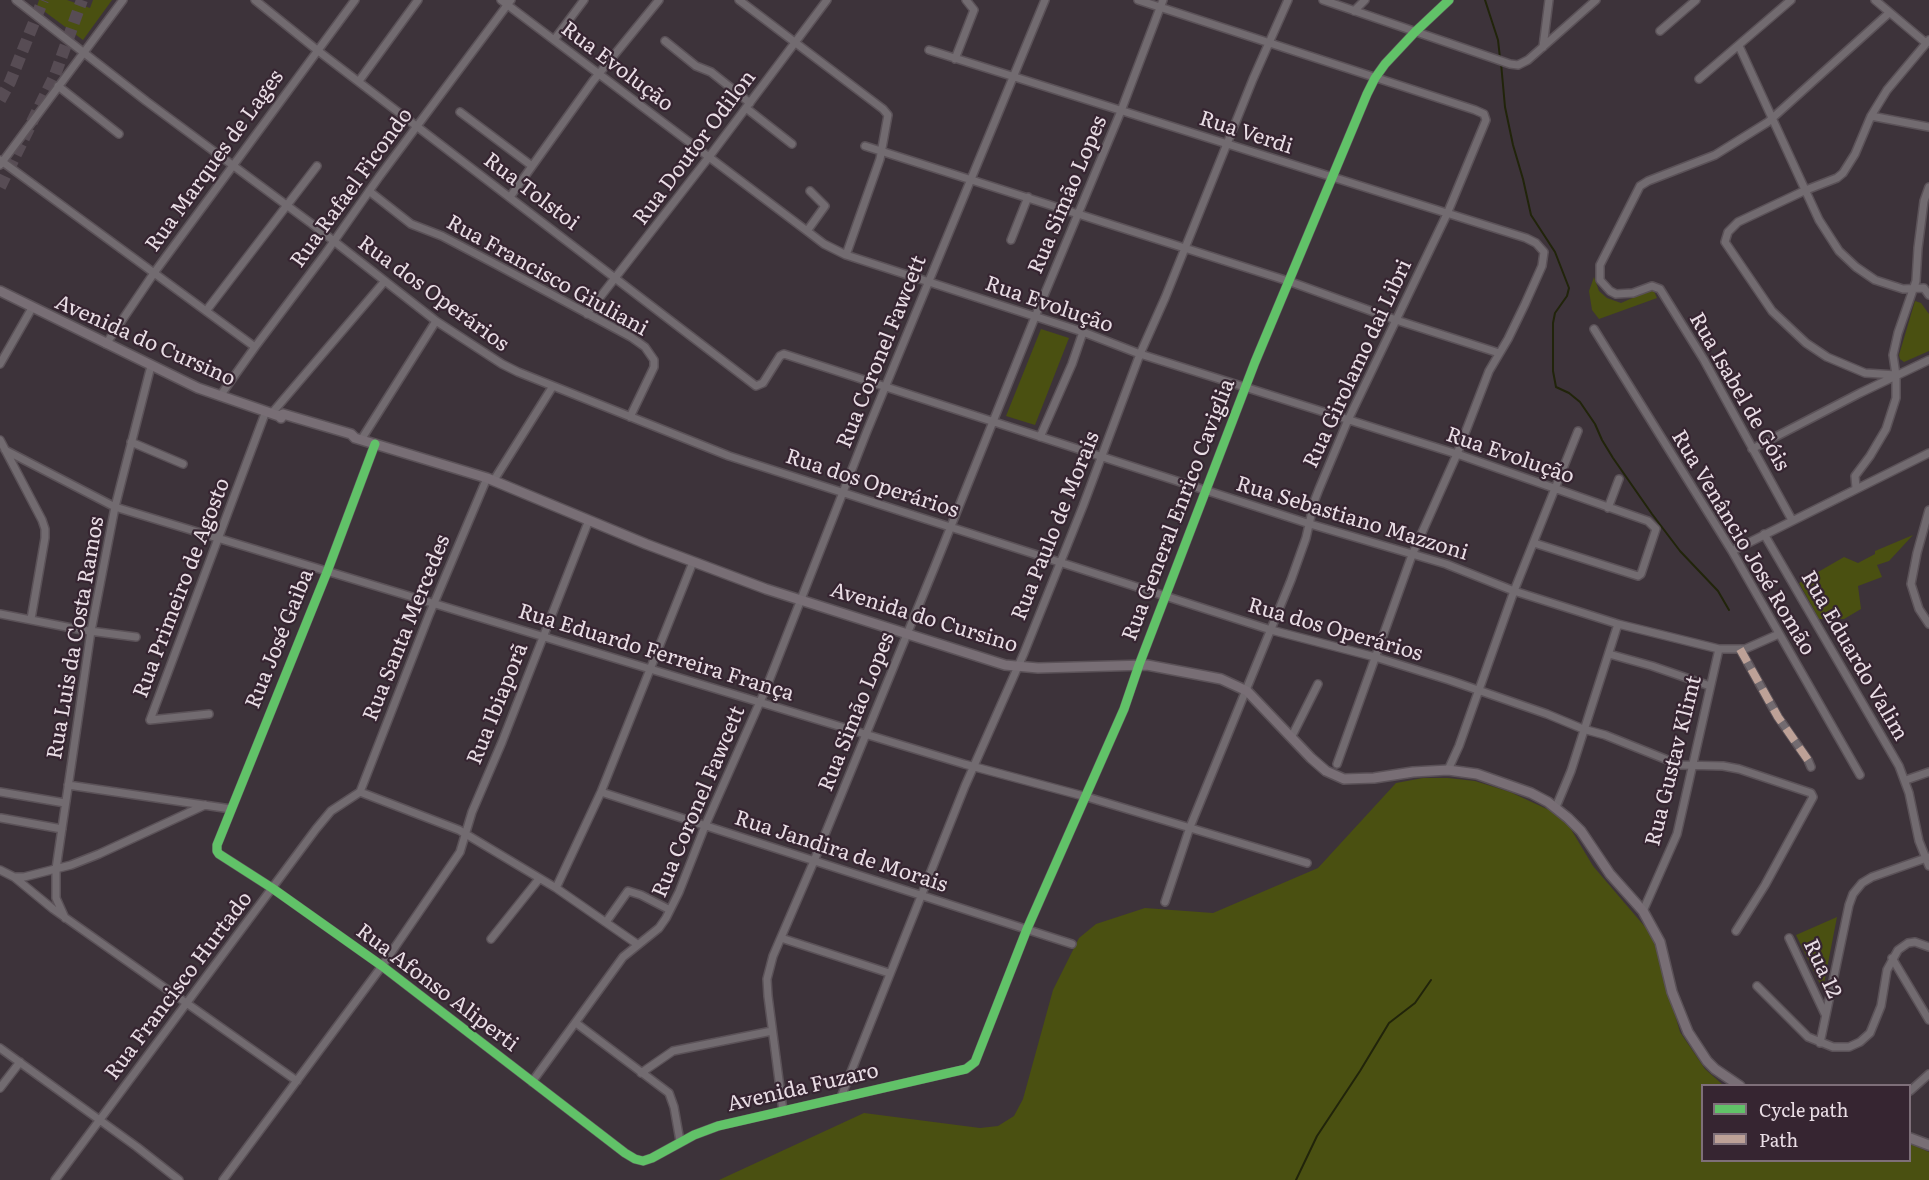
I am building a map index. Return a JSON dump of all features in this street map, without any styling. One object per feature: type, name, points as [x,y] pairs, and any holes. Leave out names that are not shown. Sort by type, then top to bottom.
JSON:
[{"type":"main road","name":"Avenida do Cursino","points":[[0,291],[151,366],[220,396],[272,413],[283,414],[351,434],[358,439],[491,479],[693,562],[766,589],[1017,667],[1139,665],[1221,679],[1247,691],[1311,758],[1326,771],[1344,779],[1448,771],[1477,774],[1531,793],[1556,807],[1581,831],[1610,874],[1642,911],[1660,942],[1672,992],[1688,1032],[1707,1061],[1737,1084]]},
{"type":"main road","points":[[1911,1138],[1929,1145]]},
{"type":"street","name":"Rua dos Operários","points":[[16,0],[436,321],[502,364],[729,456],[1271,630],[1375,657],[1547,714],[1680,765],[1723,766],[1739,769],[1811,793],[1813,797],[1765,885],[1736,931]]},
{"type":"street","points":[[123,0],[1,163],[255,346]]},
{"type":"street","name":"Rua Tolstoi","points":[[255,0],[756,386],[763,383],[780,356]]},
{"type":"street","name":"Rua Marques de Lages","points":[[106,344],[154,273],[355,0]]},
{"type":"street","points":[[358,81],[418,0]]},
{"type":"street","points":[[554,40],[584,0]]},
{"type":"street","points":[[510,197],[598,74],[659,0]]},
{"type":"street","points":[[739,0],[887,113],[882,150],[846,255]]},
{"type":"street","name":"Rua Doutor Odilon","points":[[587,314],[827,0]]},
{"type":"street","points":[[955,59],[974,10],[966,0]]},
{"type":"street","name":"Rua Coronel Fawcett","points":[[532,1082],[623,957],[659,928],[670,910],[760,702],[843,491],[1045,0]]},
{"type":"street","points":[[1138,0],[1161,4],[1375,78]]},
{"type":"street","name":"Rua Paulo de Morais","points":[[840,1097],[974,766],[1060,562],[1140,354],[1288,0]]},
{"type":"street","points":[[1323,0],[1514,65],[1528,60],[1596,0]]},
{"type":"street","points":[[1354,11],[1365,0]]},
{"type":"street","name":"Rua General Enrico Caviglia","points":[[978,1054],[1027,929],[1124,709],[1165,596],[1288,281],[1375,78],[1415,32],[1449,0]]},
{"type":"street","points":[[1543,47],[1549,0]]},
{"type":"street","points":[[1660,31],[1696,0]]},
{"type":"street","points":[[1699,80],[1791,0]]},
{"type":"street","points":[[1875,0],[1928,41],[1887,90],[1871,116],[1846,170],[1837,178],[1806,190],[1734,225],[1728,232],[1725,242],[1772,311],[1806,343],[1827,357],[1865,373],[1896,375]]},
{"type":"street","name":"Rua Evolução","points":[[507,2],[598,74],[824,244],[846,255],[1083,332],[1140,354],[1457,454],[1653,522],[1656,532],[1639,575],[1534,543]]},
{"type":"street","name":"Rua Rafael Ficondo","points":[[220,396],[507,2]]},
{"type":"street","name":"Rua Simão Lopes","points":[[783,1111],[767,979],[772,956],[814,861],[908,633],[1121,111],[1161,4]]},
{"type":"street","points":[[1774,118],[1889,12]]},
{"type":"street","points":[[665,41],[696,66],[711,72],[792,144]]},
{"type":"street","points":[[1739,46],[1824,227],[1839,251],[1869,276],[1884,284],[1903,289],[1924,288],[1929,295]]},
{"type":"street","name":"Rua Verdi","points":[[929,50],[1526,238],[1542,248],[1545,257],[1499,353]]},
{"type":"street","name":"Rua Girolamo dai Libri","points":[[1165,902],[1190,827],[1291,580],[1310,524],[1314,502],[1348,420],[1447,214],[1485,124],[1485,117],[1482,113],[1375,78]]},
{"type":"street","points":[[58,86],[119,134]]},
{"type":"street","points":[[460,112],[532,166]]},
{"type":"street","points":[[1871,116],[1929,127]]},
{"type":"street","name":"Rua Isabel de Góis","points":[[1774,118],[1705,159],[1640,186],[1600,265],[1600,280],[1616,294],[1633,293],[1652,286],[1659,289],[1704,360],[1792,520]]},
{"type":"street","points":[[865,146],[1288,281],[1396,320],[1499,353],[1489,370],[1457,454],[1412,555],[1337,764]]},
{"type":"street","points":[[206,311],[317,166]]},
{"type":"street","points":[[1856,488],[1855,476],[1879,442],[1890,419],[1896,398],[1893,355],[1918,271],[1918,248],[1924,201],[1929,187]]},
{"type":"street","name":"Rua Francisco Giuliani","points":[[369,191],[411,224],[442,236],[631,337],[645,347],[654,360],[652,375],[630,417]]},
{"type":"street","points":[[807,231],[825,206],[810,191]]},
{"type":"street","points":[[1011,240],[1028,197]]},
{"type":"street","points":[[272,413],[384,282]]},
{"type":"street","points":[[0,364],[32,308]]},
{"type":"street","points":[[358,439],[436,321]]},
{"type":"street","name":"Rua Venâncio José Romão","points":[[1594,329],[1732,551],[1860,775]]},
{"type":"street","points":[[1040,437],[1072,364],[1083,332]]},
{"type":"street","name":"Rua Sebastiano Mazzoni","points":[[780,356],[784,354],[1310,524],[1459,568],[1514,591],[1617,624],[1719,650],[1740,649],[1760,644],[1779,634]]},
{"type":"street","points":[[1752,449],[1929,360]]},
{"type":"street","name":"Rua Luis da Costa Ramos","points":[[64,918],[56,898],[56,869],[91,631],[115,507],[151,366]]},
{"type":"street","name":"Rua Santa Mercedes","points":[[360,792],[434,605],[491,479],[553,386]]},
{"type":"street","name":"Rua Primeiro de Agosto","points":[[209,714],[150,720],[219,539],[272,413]]},
{"type":"street","points":[[1448,771],[1514,591],[1578,431]]},
{"type":"street","points":[[0,440],[45,529],[31,619]]},
{"type":"street","points":[[131,442],[183,464]]},
{"type":"street","name":"Rua José Gaiba","points":[[216,848],[327,572],[375,444]]},
{"type":"street","name":"Rua Eduardo Ferreira França","points":[[5,450],[115,507],[434,605],[1308,863]]},
{"type":"street","points":[[1732,551],[1929,453]]},
{"type":"street","points":[[1608,508],[1619,479]]},
{"type":"street","points":[[1929,510],[1911,584],[1919,609],[1929,624]]},
{"type":"street","name":"Rua Ibiaporã","points":[[223,1180],[382,966],[456,859],[472,812],[502,742],[589,520]]},
{"type":"street","name":"Rua Eduardo Valim","points":[[1764,534],[1906,780],[1916,829],[1928,861]]},
{"type":"street","points":[[556,888],[601,792],[693,562]]},
{"type":"street","points":[[0,614],[136,637]]},
{"type":"street","points":[[1556,807],[1571,771],[1617,624]]},
{"type":"street","points":[[1740,649],[1778,717],[1811,767]]},
{"type":"street","name":"Rua Gustav Klimt","points":[[1642,911],[1677,834],[1719,650]]},
{"type":"street","points":[[1609,654],[1652,666],[1710,687]]},
{"type":"street","points":[[1292,736],[1318,684]]},
{"type":"street","points":[[1906,780],[1929,772]]},
{"type":"street","points":[[68,784],[231,809]]},
{"type":"street","points":[[0,792],[65,802]]},
{"type":"street","points":[[360,792],[465,833],[556,888],[637,944]]},
{"type":"street","name":"Rua Francisco Hurtado","points":[[55,1180],[331,811],[360,792]]},
{"type":"street","name":"Rua Jandira de Morais","points":[[601,792],[1072,944]]},
{"type":"street","points":[[14,877],[24,877],[56,869],[99,854],[206,805]]},
{"type":"street","points":[[1,818],[62,829]]},
{"type":"street","name":"Rua Afonso Aliperti","points":[[216,848],[219,854],[272,888],[382,966],[635,1159]]},
{"type":"street","points":[[1820,1043],[1848,905],[1853,894],[1862,883],[1872,877],[1928,861]]},
{"type":"street","points":[[0,870],[14,877],[64,918],[297,1081]]},
{"type":"street","points":[[491,939],[539,879]]},
{"type":"street","points":[[606,922],[628,891],[670,910]]},
{"type":"street","points":[[781,938],[889,973]]},
{"type":"street","name":"Rua 12","points":[[1790,938],[1825,1014]]},
{"type":"street","points":[[1757,986],[1800,1031],[1820,1043],[1833,1047],[1849,1047],[1860,1042],[1870,1033],[1877,1019],[1887,970],[1898,950],[1908,943],[1915,942],[1929,947]]},
{"type":"street","points":[[1892,958],[1929,1020]]},
{"type":"street","points":[[576,1023],[669,1094],[674,1107],[680,1141]]},
{"type":"street","points":[[641,1073],[673,1051],[772,1031]]},
{"type":"street","points":[[0,1048],[179,1180]]},
{"type":"street","name":"Avenida Fuzaro","points":[[635,1159],[643,1161],[652,1158],[680,1141],[718,1126],[966,1069],[974,1065],[978,1054]]},
{"type":"street","points":[[0,1088],[20,1062]]},
{"type":"street","points":[[1911,1089],[1929,1074]]},
{"type":"green space","points":[[39,0],[67,0],[90,8],[93,0],[112,0],[83,40],[37,6]]},
{"type":"green space","points":[[1594,277],[1599,291],[1607,298],[1621,303],[1653,289],[1657,298],[1599,319],[1592,310],[1589,291]]},
{"type":"green space","points":[[1915,301],[1921,303],[1929,314],[1929,351],[1904,362],[1899,355]]},
{"type":"green space","points":[[1041,329],[1069,338],[1035,425],[1006,416]]},
{"type":"green space","points":[[1913,535],[1889,561],[1877,565],[1882,577],[1858,586],[1861,609],[1844,619],[1819,619],[1799,583],[1844,557],[1858,563],[1875,554],[1875,551]]},
{"type":"green space","points":[[1423,778],[1475,781],[1510,792],[1549,810],[1569,826],[1593,866],[1646,928],[1654,942],[1680,1032],[1705,1069],[1722,1084],[1701,1084],[1701,1162],[1911,1162],[1911,1144],[1929,1152],[1929,1180],[719,1180],[864,1113],[980,1128],[998,1126],[1014,1116],[1023,1099],[1053,990],[1079,938],[1096,924],[1145,908],[1213,913],[1318,868],[1396,783]]},
{"type":"green space","points":[[1837,917],[1823,989],[1823,990],[1796,935]]},
{"type":"waterway","points":[[1485,0],[1498,40],[1500,58]]},
{"type":"waterway","points":[[1501,63],[1505,107],[1531,215],[1555,252],[1569,288],[1567,296],[1555,313],[1553,323],[1553,371],[1556,387],[1569,393],[1580,402],[1613,458],[1652,514],[1680,551],[1718,591],[1729,610]]},
{"type":"waterway","points":[[1296,1180],[1317,1136],[1389,1023],[1415,1003],[1431,980]]},
{"type":"tunnel","points":[[0,100],[10,82],[43,0]]},
{"type":"tunnel","points":[[0,187],[55,75],[82,0]]},
{"type":"marked path","points":[[1740,649],[1778,717],[1811,767]]},
{"type":"cycle path","points":[[375,444],[327,572],[217,845],[219,854],[272,888],[382,966],[635,1159],[643,1161],[652,1158],[694,1135],[718,1126],[966,1069],[975,1062],[1027,929],[1124,709],[1255,362],[1367,94],[1385,64],[1449,0]]}]
